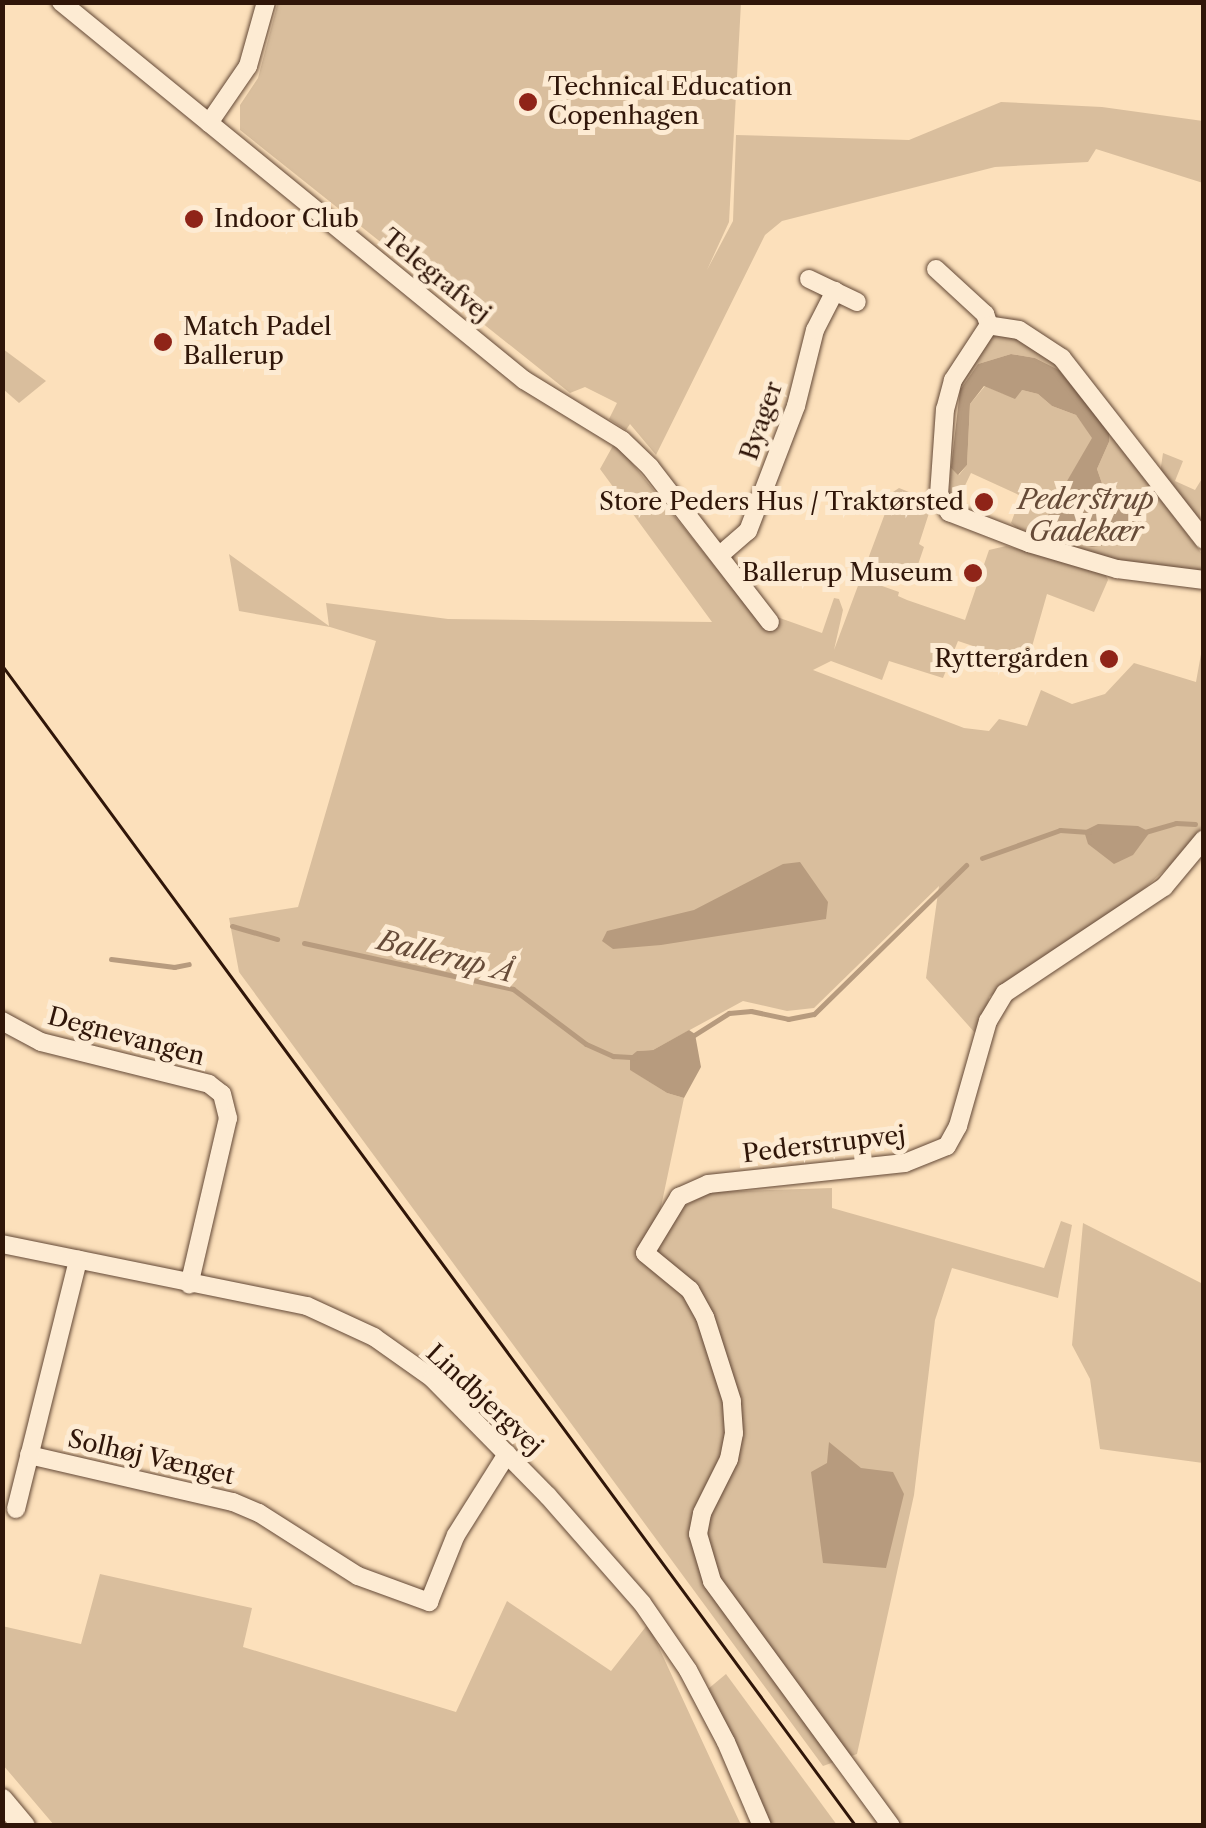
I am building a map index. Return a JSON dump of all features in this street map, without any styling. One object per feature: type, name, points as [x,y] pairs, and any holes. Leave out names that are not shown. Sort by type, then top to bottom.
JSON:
[{"type":"main road","points":[[2,1800],[24,1826]]},
{"type":"street","name":"Telegrafvej","points":[[61,2],[524,380],[622,440],[650,467],[720,555]]},
{"type":"street","points":[[209,123],[248,66],[266,2]]},
{"type":"street","points":[[936,269],[984,314],[989,325]]},
{"type":"street","points":[[809,279],[857,302]]},
{"type":"street","name":"Byager","points":[[720,555],[748,530],[796,406],[815,330],[835,291]]},
{"type":"street","points":[[989,325],[1019,330],[1062,358],[1204,540]]},
{"type":"street","points":[[989,325],[953,380],[946,409],[940,494],[949,512],[1029,544],[1117,569],[1204,580]]},
{"type":"street","points":[[720,555],[770,622]]},
{"type":"street","name":"Pederstrupvej","points":[[890,1826],[712,1581],[698,1534],[702,1513],[729,1459],[734,1433],[732,1401],[705,1317],[690,1290],[645,1254],[679,1198],[708,1184],[905,1163],[946,1146],[958,1126],[988,1022],[1005,993],[1197,866],[1204,839]]},
{"type":"street","name":"Degnevangen","points":[[2,1021],[41,1042],[208,1084],[222,1094],[228,1118],[189,1285]]},
{"type":"street","name":"Lindbjergvej","points":[[2,1244],[306,1306],[342,1319],[432,1378],[508,1454],[642,1603],[688,1670],[726,1742],[762,1826]]},
{"type":"street","name":"Solhøj Vænget","points":[[16,1509],[78,1260]]},
{"type":"street","name":"Solhøj Vænget","points":[[29,1455],[233,1502],[259,1513],[358,1576],[429,1602],[456,1536],[508,1454]]},
{"type":"shaded area","points":[[278,2],[741,3],[729,222],[707,270],[733,221],[736,135],[909,140],[1001,102],[1102,107],[1203,121],[1203,183],[1096,149],[1088,162],[995,167],[782,221],[765,235],[656,455],[630,424],[626,430],[609,419],[617,403],[585,387],[570,393],[240,130],[240,105],[258,78]]},
{"type":"shaded area","points":[[1002,330],[1040,346],[1059,370],[1035,358],[1011,354],[978,364],[960,390],[959,379],[990,336]]},
{"type":"shaded area","points":[[3,349],[46,381],[19,403],[3,389]]},
{"type":"shaded area","points":[[985,386],[1004,394],[1022,390],[1038,394],[1052,406],[1076,415],[1093,438],[1049,512],[1140,531],[1143,507],[1105,492],[1097,469],[1109,442],[1109,431],[1203,555],[1203,571],[1132,565],[1024,534],[1011,523],[1021,496],[971,473],[959,498],[949,497],[951,468],[959,475],[967,465],[970,404]]},
{"type":"shaded area","points":[[615,442],[766,630],[777,617],[822,633],[834,598],[839,599],[843,610],[834,650],[893,492],[899,488],[929,500],[930,510],[919,544],[924,547],[911,585],[881,575],[882,569],[874,566],[868,581],[899,592],[898,596],[907,600],[965,620],[989,550],[1006,546],[1104,571],[1108,580],[1094,612],[1047,594],[1027,664],[958,641],[943,678],[889,661],[882,680],[831,661],[813,670],[964,728],[989,731],[999,719],[1027,726],[1041,690],[1072,704],[1105,694],[1134,663],[1196,682],[1203,643],[1204,819],[1196,842],[1129,902],[989,997],[984,1043],[926,978],[939,886],[814,1008],[787,1011],[743,1001],[653,1050],[637,1051],[631,1070],[667,1093],[684,1098],[658,1221],[710,1192],[832,1188],[832,1208],[1044,1268],[1061,1221],[1072,1225],[1058,1298],[952,1268],[935,1320],[914,1495],[857,1754],[823,1766],[239,972],[229,918],[298,907],[376,641],[330,627],[239,611],[229,554],[329,626],[326,603],[448,619],[712,622],[600,469]]},
{"type":"shaded area","points":[[1163,453],[1183,461],[1175,481],[1195,490],[1203,477],[1200,519],[1194,520],[1160,473]]},
{"type":"shaded area","points":[[1083,1223],[1203,1284],[1203,1463],[1100,1449],[1090,1379],[1072,1345]]},
{"type":"shaded area","points":[[100,1574],[252,1608],[243,1647],[456,1712],[507,1601],[611,1671],[648,1624],[741,1825],[54,1825],[3,1765],[2,1626],[81,1644]]},
{"type":"shaded area","points":[[726,1674],[837,1825],[771,1825],[708,1689]]},
{"type":"water","name":"Pederstrup Gadekær","points":[[1011,354],[1035,358],[1059,370],[1109,431],[1109,442],[1097,469],[1105,492],[1138,497],[1143,507],[1144,521],[1131,541],[1092,547],[1060,539],[1046,524],[1049,512],[1092,438],[1076,415],[1052,406],[1038,394],[1022,390],[1015,399],[984,386],[970,404],[967,465],[958,475],[951,468],[960,390],[978,364]]},
{"type":"water","points":[[1098,824],[1138,826],[1150,832],[1133,855],[1114,864],[1088,844],[1084,831]]},
{"type":"water","points":[[800,862],[828,902],[826,919],[661,945],[613,949],[602,941],[607,931],[694,910],[783,864]]},
{"type":"water","points":[[689,1030],[695,1034],[701,1067],[684,1098],[667,1093],[630,1070],[630,1057],[637,1051],[653,1050]]},
{"type":"water","points":[[829,1442],[861,1468],[893,1472],[904,1494],[886,1568],[823,1563],[811,1472],[827,1463]]},
{"type":"waterway","name":"Ballerup Å","points":[[1145,832],[1176,823],[1195,824]]},
{"type":"waterway","name":"Ballerup Å","points":[[982,858],[1060,830],[1089,832]]},
{"type":"waterway","name":"Ballerup Å","points":[[691,1037],[729,1013],[751,1011],[788,1019],[814,1014],[966,865]]},
{"type":"waterway","points":[[232,926],[277,939]]},
{"type":"waterway","name":"Ballerup Å","points":[[304,943],[513,989],[586,1044],[613,1056],[635,1057]]},
{"type":"waterway","name":"Ballerup Å","points":[[111,959],[174,967],[189,964]]},
{"type":"tram line","points":[[2,665],[856,1826]]},
{"type":"place","name":"Technical Education Copenhagen","points":[[528,102]]},
{"type":"place","name":"Indoor Club","points":[[194,219]]},
{"type":"place","name":"Match Padel Ballerup","points":[[163,342]]},
{"type":"place","name":"Store Peders Hus / Traktørsted","points":[[984,502]]},
{"type":"place","name":"Ballerup Museum","points":[[973,573]]},
{"type":"place","name":"Ryttergården","points":[[1109,659]]}]
